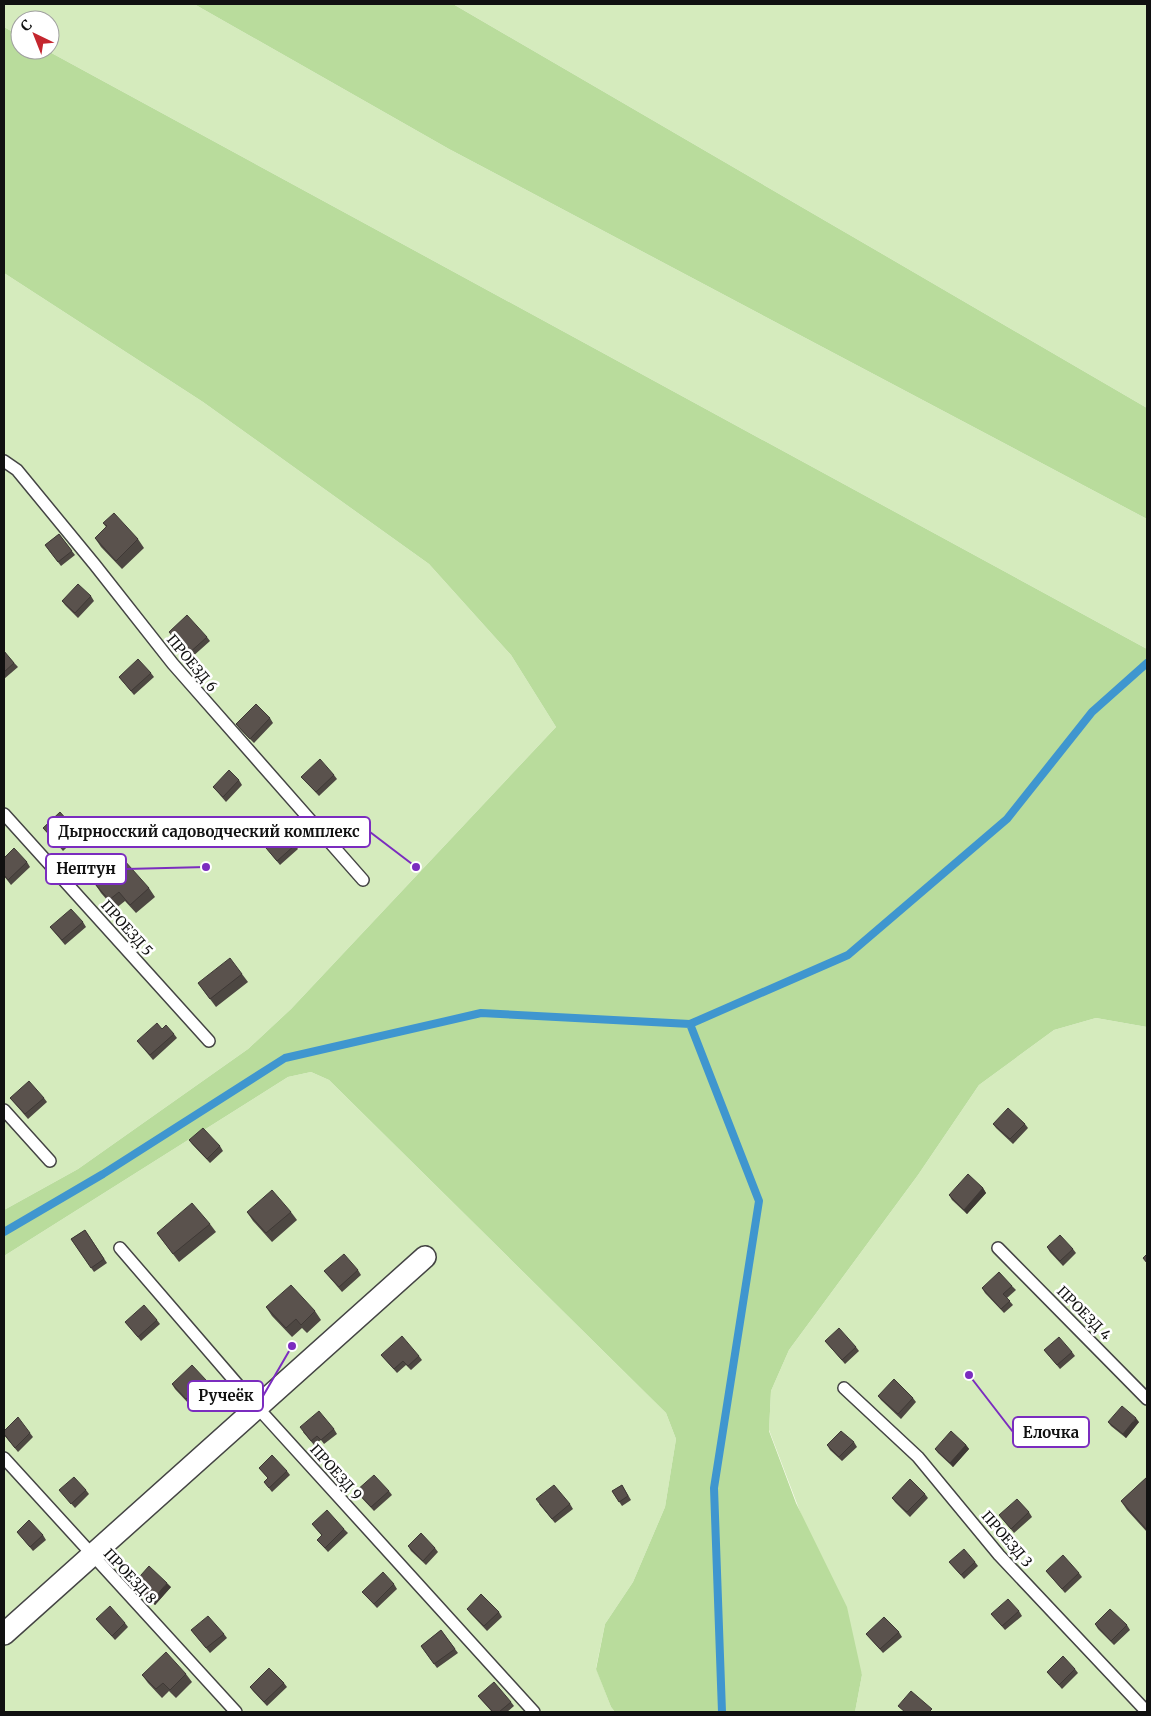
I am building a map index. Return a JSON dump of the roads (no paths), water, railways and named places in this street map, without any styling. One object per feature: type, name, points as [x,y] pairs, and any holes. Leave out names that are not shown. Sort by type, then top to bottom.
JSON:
[{"type":"street","points":[[4,1634],[425,1257]]},
{"type":"lane","name":"ПРОЕЗД 6","points":[[4,461],[17,470],[95,565],[172,664],[363,880]]},
{"type":"lane","name":"ПРОЕЗД 5","points":[[4,814],[209,1041]]},
{"type":"lane","points":[[4,1110],[50,1161]]},
{"type":"lane","name":"ПРОЕЗД 9","points":[[120,1248],[257,1407],[534,1712]]},
{"type":"lane","name":"ПРОЕЗД 4","points":[[998,1248],[1147,1399]]},
{"type":"lane","name":"ПРОЕЗД 3","points":[[844,1388],[918,1457],[999,1555],[1147,1712]]},
{"type":"lane","name":"ПРОЕЗД 8","points":[[4,1458],[236,1712]]},
{"type":"waterway","points":[[4,1232],[103,1174],[285,1058],[481,1013],[690,1024],[848,955],[1007,819],[1092,712],[1147,663]]},
{"type":"waterway","points":[[690,1024],[759,1201],[714,1488],[722,1712]]},
{"type":"place","name":"Нептун","points":[[206,867]]},
{"type":"place","name":"Дырносский садоводческий комплекс","points":[[416,867]]},
{"type":"place","name":"Ручеёк","points":[[292,1346]]},
{"type":"place","name":"Елочка","points":[[969,1375]]}]
